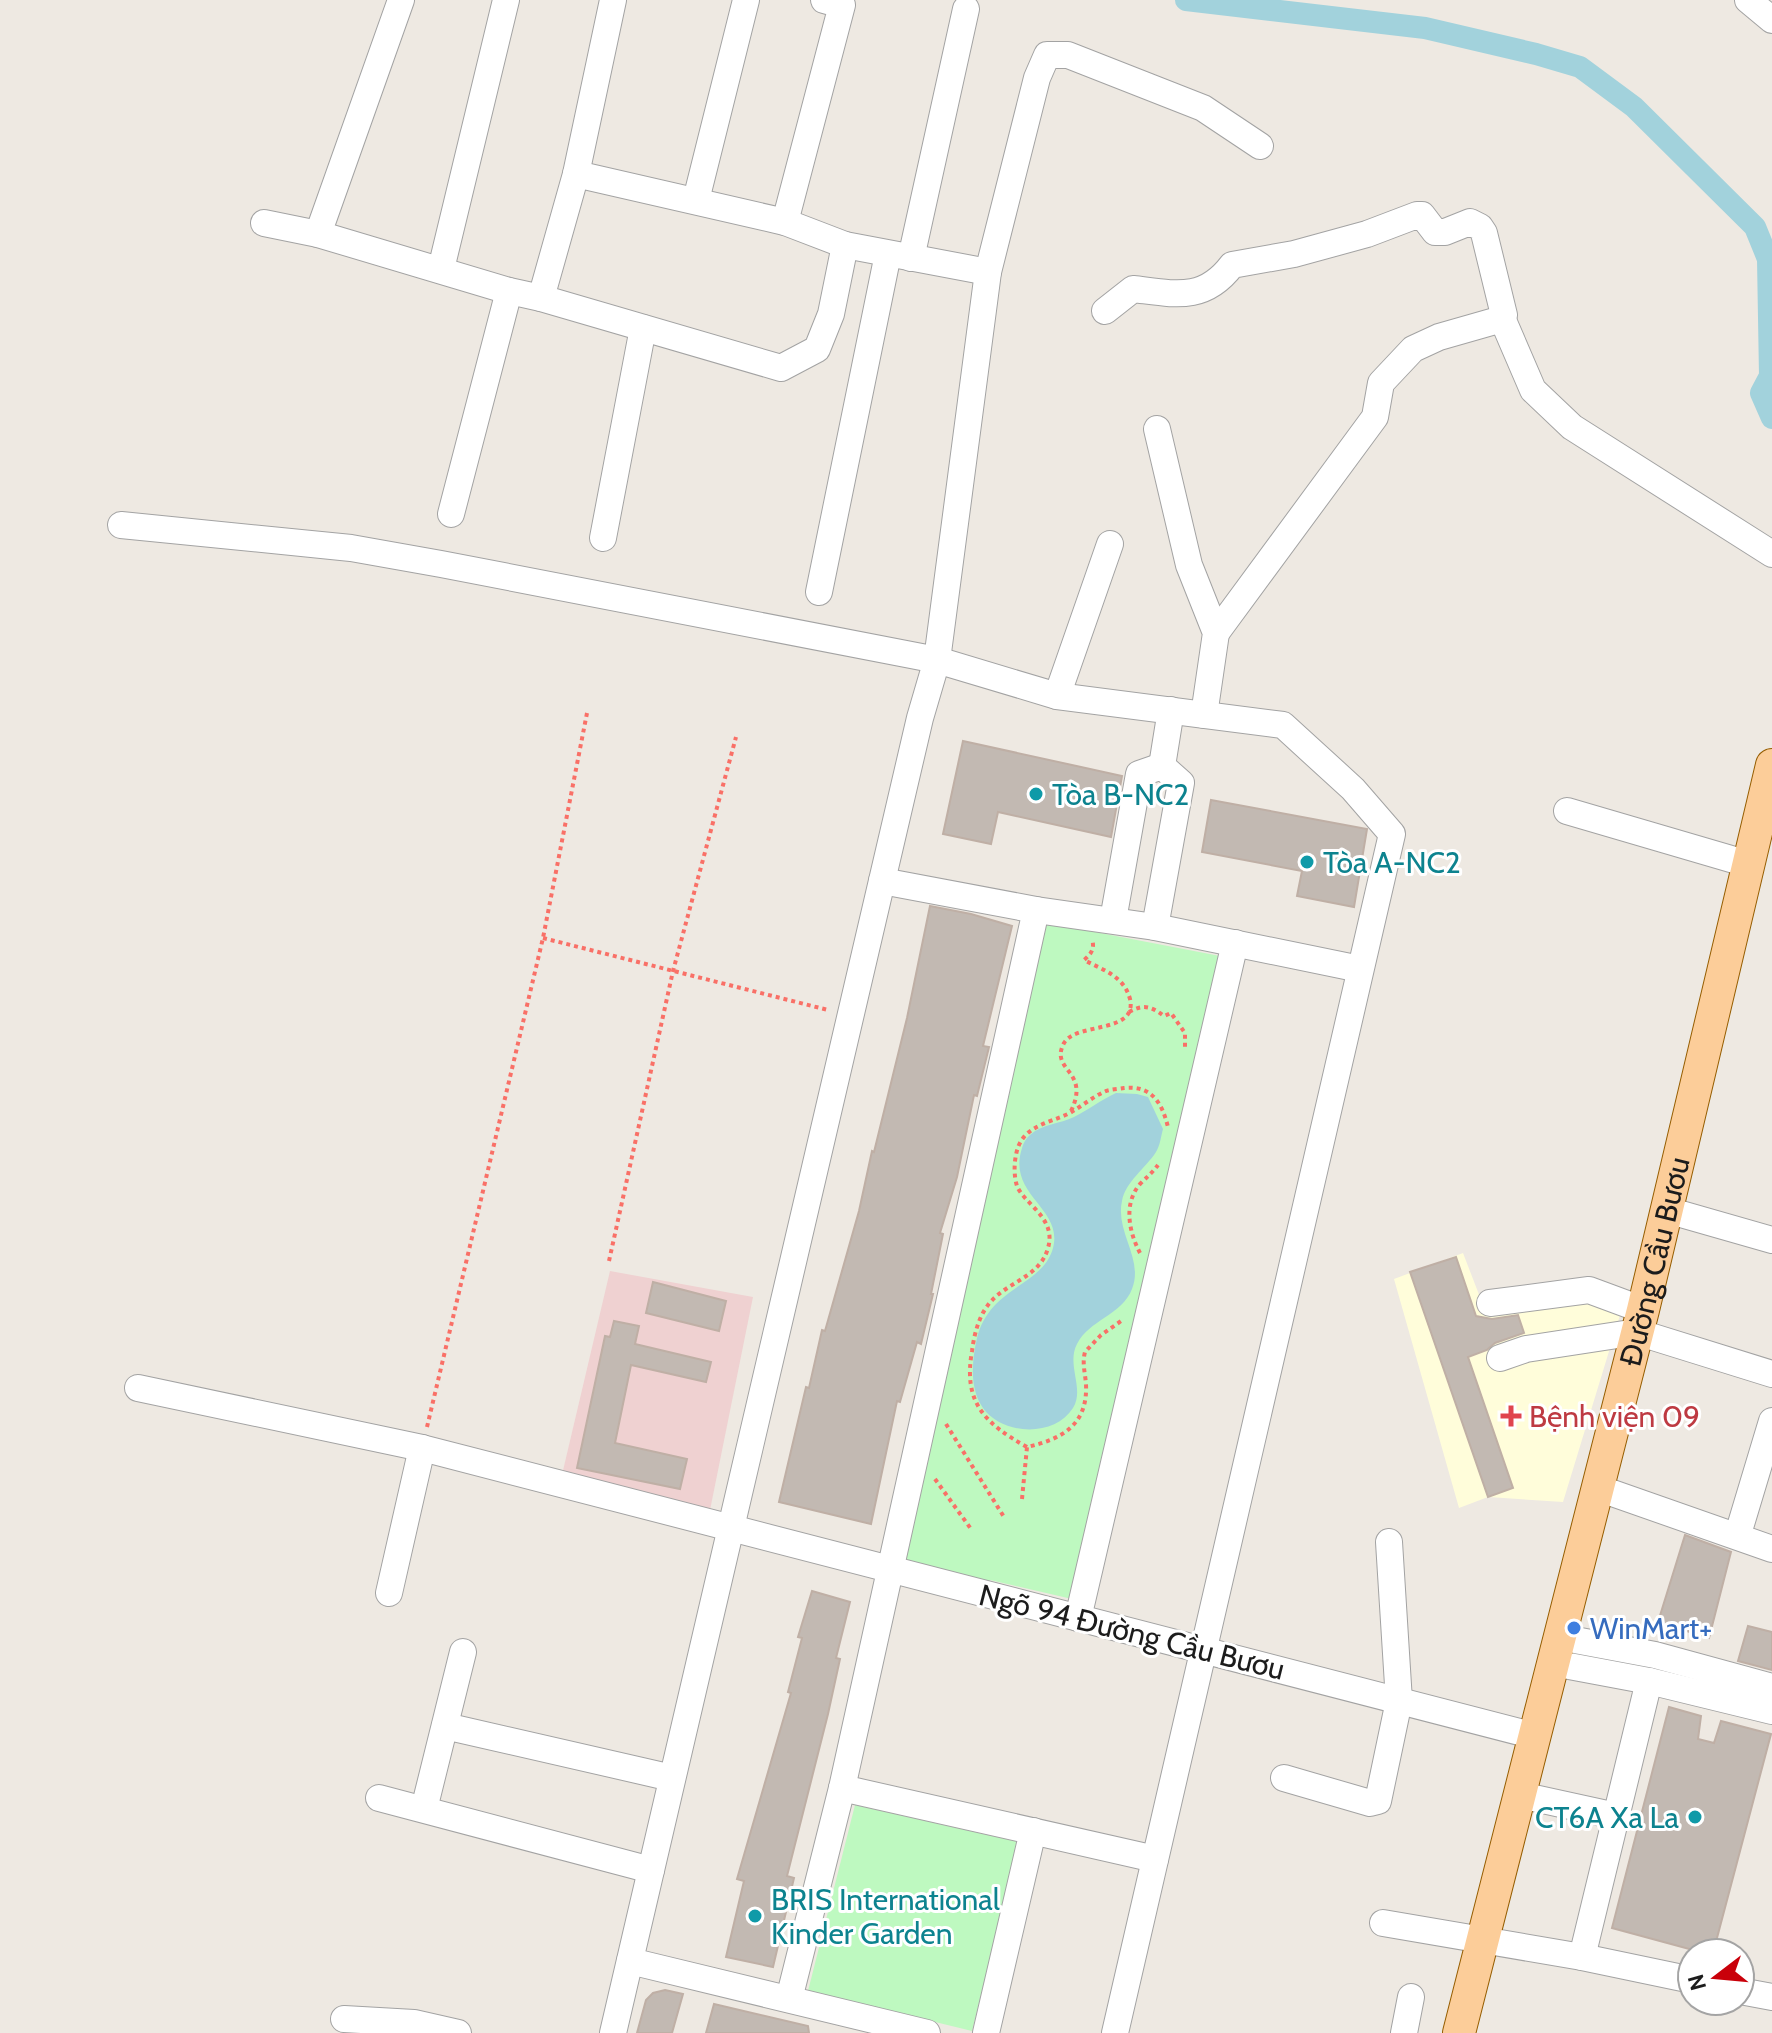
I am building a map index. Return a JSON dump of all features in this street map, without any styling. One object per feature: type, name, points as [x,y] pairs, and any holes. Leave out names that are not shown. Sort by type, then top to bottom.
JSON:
[{"type":"main road","name":"Đường Cầu Bươu","points":[[1459,2033],[1640,1321],[1772,765]]},
{"type":"street","points":[[318,234],[401,0]]},
{"type":"street","points":[[441,269],[506,0]]},
{"type":"street","points":[[541,298],[576,174],[613,0]]},
{"type":"street","points":[[696,200],[746,0]]},
{"type":"street","points":[[785,222],[842,5],[824,0]]},
{"type":"street","points":[[1748,0],[1772,20]]},
{"type":"street","points":[[819,592],[899,256],[966,9]]},
{"type":"street","points":[[613,2033],[920,718],[937,660],[988,272],[1037,78],[1047,55],[1068,55],[1203,108],[1260,146]]},
{"type":"street","points":[[576,174],[785,222],[845,245],[988,272]]},
{"type":"street","points":[[1105,311],[1133,289],[1176,294],[1202,292],[1222,278],[1232,265],[1294,254],[1422,215],[1430,228],[1439,233],[1470,222],[1480,227],[1504,309],[1502,318],[1533,390],[1572,427],[1772,554]]},
{"type":"street","points":[[264,223],[318,234],[781,368],[817,349],[831,314],[845,245]]},
{"type":"street","points":[[451,514],[509,291]]},
{"type":"street","points":[[1204,715],[1216,633],[1375,417],[1381,383],[1413,349],[1439,337],[1502,318]]},
{"type":"street","points":[[603,538],[643,328]]},
{"type":"street","points":[[1157,429],[1189,565],[1216,633]]},
{"type":"street","points":[[121,525],[351,548],[937,660],[1057,696],[1283,725],[1353,789],[1392,834],[1115,2033]]},
{"type":"street","points":[[1057,696],[1110,544]]},
{"type":"street","points":[[1162,766],[1171,710]]},
{"type":"street","points":[[1113,920],[1139,774],[1162,766]]},
{"type":"street","points":[[1155,927],[1181,783],[1162,766]]},
{"type":"street","points":[[1567,811],[1748,864]]},
{"type":"street","points":[[882,881],[1036,910],[1155,927],[1360,969]]},
{"type":"street","points":[[789,1999],[892,1570],[1036,910]]},
{"type":"street","points":[[1078,1618],[1235,943]]},
{"type":"street","points":[[1667,1210],[1772,1240]]},
{"type":"street","points":[[1490,1303],[1589,1290],[1640,1321],[1772,1374]]},
{"type":"street","points":[[1500,1358],[1640,1321]]},
{"type":"street","name":"Ngõ 94 Đường Cầu Bươu","points":[[138,1388],[422,1448],[1535,1736]]},
{"type":"street","points":[[1741,1524],[1768,1450],[1772,1421]]},
{"type":"street","points":[[389,1593],[422,1448]]},
{"type":"street","points":[[1599,1482],[1772,1532]]},
{"type":"street","points":[[1599,1482],[1772,1549]]},
{"type":"street","points":[[1284,1778],[1370,1803],[1378,1801],[1399,1701],[1389,1542]]},
{"type":"street","points":[[1556,1650],[1649,1681],[1772,1711]]},
{"type":"street","points":[[1556,1650],[1655,1655],[1772,1687]]},
{"type":"street","points":[[424,1809],[463,1652]]},
{"type":"street","points":[[1582,1957],[1649,1681]]},
{"type":"street","points":[[445,1726],[672,1778]]},
{"type":"street","points":[[842,1788],[1155,1859]]},
{"type":"street","points":[[1520,1795],[1616,1816]]},
{"type":"street","points":[[379,1798],[651,1870]]},
{"type":"street","points":[[986,2033],[1033,1831]]},
{"type":"street","points":[[1383,1923],[1582,1957],[1676,1977]]},
{"type":"street","points":[[630,1961],[927,2033]]},
{"type":"street","points":[[1404,2033],[1411,1997]]},
{"type":"street","points":[[344,2019],[414,2023],[458,2033]]},
{"type":"path","points":[[422,1448],[543,938],[587,713]]},
{"type":"path","points":[[609,1261],[673,971],[736,737]]},
{"type":"path","points":[[1091,935],[1094,945],[1091,954],[1084,960],[1115,975],[1127,989],[1131,1004],[1129,1012]]},
{"type":"path","points":[[543,938],[850,1016]]},
{"type":"path","points":[[1069,1113],[1078,1097],[1077,1082],[1060,1055],[1063,1044],[1070,1036],[1085,1030],[1102,1029],[1139,1006],[1151,1007],[1164,1016],[1171,1013],[1185,1033],[1185,1050]]},
{"type":"path","points":[[1128,1317],[1101,1335],[1085,1352],[1084,1408],[1074,1424],[1053,1441],[1027,1447],[987,1421],[969,1386],[975,1333],[988,1305],[1037,1269],[1049,1246],[1045,1221],[1017,1187],[1015,1169],[1020,1142],[1035,1127],[1069,1113],[1108,1090],[1133,1087],[1147,1090],[1156,1098],[1165,1113],[1169,1133]]},
{"type":"path","points":[[1143,1260],[1134,1242],[1129,1207],[1135,1193],[1159,1163]]},
{"type":"path","points":[[943,1419],[1004,1517]]},
{"type":"path","points":[[1022,1499],[1027,1447]]},
{"type":"path","points":[[929,1471],[971,1529]]},
{"type":"shaded area","name":"Bệnh viện 09","points":[[1463,1253],[1483,1305],[1586,1297],[1621,1312],[1563,1502],[1488,1497],[1459,1508],[1394,1279]]},
{"type":"shaded area","points":[[610,1271],[753,1297],[709,1515],[561,1479]]},
{"type":"green space","points":[[1043,922],[1220,956],[1072,1599],[990,1580],[986,1588],[963,1574],[902,1560]]},
{"type":"green space","points":[[855,1805],[1019,1842],[972,2031],[808,1991]]},
{"type":"water","points":[[1116,1093],[1148,1097],[1163,1129],[1156,1152],[1132,1181],[1122,1201],[1122,1224],[1135,1267],[1132,1289],[1121,1305],[1089,1329],[1077,1344],[1073,1360],[1076,1401],[1064,1418],[1041,1428],[1015,1428],[1002,1424],[983,1408],[975,1392],[973,1365],[977,1338],[993,1307],[1039,1271],[1047,1261],[1053,1248],[1054,1235],[1051,1223],[1024,1182],[1020,1170],[1022,1147],[1035,1131],[1074,1117]]},
{"type":"building","name":"Tòa B-NC2","points":[[963,741],[1122,776],[1111,837],[998,812],[991,844],[943,834]]},
{"type":"building","name":"Tòa A-NC2","points":[[1211,800],[1367,829],[1354,907],[1297,896],[1302,871],[1202,852]]},
{"type":"building","points":[[930,906],[1012,926],[983,1046],[989,1047],[940,1233],[943,1234],[933,1294],[921,1344],[917,1342],[900,1402],[897,1401],[871,1524],[779,1502],[806,1387],[809,1388],[822,1330],[825,1331],[874,1152],[907,1018]]},
{"type":"building","points":[[1456,1257],[1476,1316],[1492,1319],[1518,1315],[1524,1333],[1468,1357],[1513,1488],[1488,1497],[1410,1272]]},
{"type":"building","points":[[653,1282],[726,1301],[719,1331],[646,1313]]},
{"type":"building","points":[[614,1321],[639,1326],[635,1344],[711,1362],[706,1382],[631,1365],[615,1443],[687,1459],[680,1489],[577,1468],[605,1336],[610,1337]]},
{"type":"building","points":[[1685,1535],[1731,1552],[1709,1638],[1658,1622]]},
{"type":"building","points":[[812,1591],[850,1602],[836,1658],[840,1659],[828,1714],[787,1876],[794,1878],[773,1967],[726,1957],[744,1881],[737,1879],[791,1693],[788,1692],[802,1638],[798,1637]]},
{"type":"building","points":[[1748,1626],[1772,1632],[1772,1670],[1738,1661]]},
{"type":"building","name":"CT6A Xa La","points":[[1669,1707],[1701,1716],[1698,1739],[1714,1743],[1721,1721],[1771,1734],[1717,1937],[1676,1937],[1676,1945],[1612,1928]]},
{"type":"building","points":[[665,1990],[683,1994],[672,2033],[637,2033],[646,2000],[653,1993]]},
{"type":"building","points":[[714,2004],[808,2026],[809,2033],[706,2033]]},
{"type":"waterway","points":[[1186,0],[1425,28],[1580,67],[1634,107],[1755,227],[1768,259],[1770,376],[1761,393],[1772,418]]},
{"type":"place","name":"Tòa B-NC2","points":[[1036,794]]},
{"type":"place","name":"Tòa A-NC2","points":[[1307,862]]},
{"type":"place","name":"Bệnh viện 09","points":[[1511,1416]]},
{"type":"place","name":"WinMart+","points":[[1574,1628]]},
{"type":"place","name":"CT6A Xa La","points":[[1695,1817]]},
{"type":"place","name":"BRIS International Kinder Garden","points":[[755,1916]]}]
